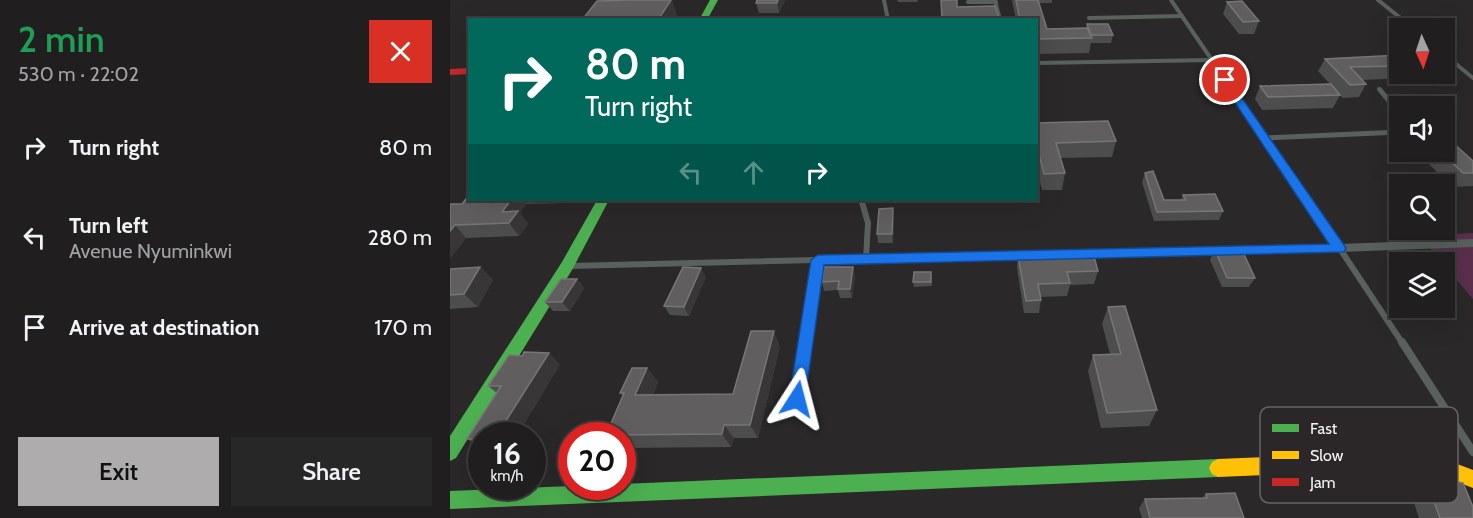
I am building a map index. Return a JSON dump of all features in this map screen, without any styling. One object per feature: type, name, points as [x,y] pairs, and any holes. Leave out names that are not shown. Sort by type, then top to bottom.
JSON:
[{"type":"street","points":[[704,18],[714,0]]},
{"type":"street","points":[[450,452],[567,266],[602,201]]},
{"type":"street","points":[[1340,248],[1473,243]]},
{"type":"street","points":[[450,500],[1260,466]]},
{"type":"street","points":[[1458,473],[1473,479]]},
{"type":"lane","points":[[884,0],[888,18]]},
{"type":"lane","points":[[1171,0],[1340,248],[1444,407]]},
{"type":"lane","points":[[1378,0],[1400,18]]},
{"type":"lane","points":[[968,2],[995,1],[999,18]]},
{"type":"lane","points":[[1089,18],[1182,16]]},
{"type":"lane","points":[[1038,63],[1212,60]]},
{"type":"lane","points":[[1455,63],[1473,78]]},
{"type":"lane","points":[[1379,89],[1389,101]]},
{"type":"lane","points":[[1263,138],[1389,132]]},
{"type":"lane","points":[[861,201],[868,223],[866,259]]},
{"type":"lane","points":[[1079,254],[1340,248]]},
{"type":"lane","points":[[567,266],[1032,255]]},
{"type":"lane","points":[[797,399],[818,260]]},
{"type":"lane","points":[[1458,429],[1473,452]]},
{"type":"shaded area","points":[[1473,233],[1473,299],[1455,278],[1455,252],[1433,252],[1423,240],[1455,240],[1455,234]]},
{"type":"building","points":[[671,0],[659,18],[584,18],[597,1]]},
{"type":"building","points":[[757,0],[778,0],[777,3],[756,3]]},
{"type":"building","points":[[941,0],[957,0],[957,7],[995,6],[999,18],[942,18]]},
{"type":"building","points":[[1016,0],[1038,0],[1047,29],[1087,28],[1092,38],[1038,39],[1038,18],[1020,18]]},
{"type":"building","points":[[1242,1],[1259,21],[1243,22],[1227,2]]},
{"type":"building","points":[[1087,24],[1108,24],[1113,35],[1091,35]]},
{"type":"building","points":[[1389,56],[1389,66],[1350,67],[1366,84],[1350,85],[1325,59]]},
{"type":"building","points":[[1331,84],[1340,95],[1268,97],[1260,86]]},
{"type":"building","points":[[1108,121],[1116,141],[1056,143],[1065,173],[1044,174],[1038,150],[1038,123]]},
{"type":"building","points":[[1455,145],[1473,161],[1473,173],[1463,173],[1451,162],[1455,162]]},
{"type":"building","points":[[1153,171],[1164,200],[1186,200],[1183,195],[1215,194],[1223,211],[1157,212],[1145,173]]},
{"type":"building","points":[[468,196],[468,201],[510,201],[502,212],[518,211],[509,223],[455,225],[450,231],[450,204],[462,204]]},
{"type":"building","points":[[893,208],[892,234],[877,234],[879,209]]},
{"type":"building","points":[[1215,250],[1242,250],[1255,278],[1227,278]]},
{"type":"building","points":[[1093,253],[1098,271],[1067,272],[1070,283],[1038,284],[1041,300],[1026,301],[1018,256]]},
{"type":"building","points":[[480,267],[464,294],[450,295],[450,269]]},
{"type":"building","points":[[683,267],[701,268],[684,307],[664,306]]},
{"type":"building","points":[[824,267],[853,267],[850,289],[838,289],[839,281],[822,282]]},
{"type":"building","points":[[914,272],[931,272],[931,282],[913,282]]},
{"type":"building","points":[[561,279],[577,279],[562,302],[545,302]]},
{"type":"building","points":[[1125,306],[1157,410],[1107,413],[1093,355],[1121,354],[1108,307]]},
{"type":"building","points":[[751,331],[774,331],[750,425],[724,425],[722,434],[636,435],[636,422],[612,422],[624,393],[620,393],[632,368],[647,368],[635,395],[733,394]]},
{"type":"building","points":[[524,352],[549,353],[505,422],[478,422],[501,386],[488,386],[509,355],[522,356]]},
{"type":"building","points":[[1458,482],[1463,483],[1473,507],[1473,518],[1440,518],[1435,503],[1458,503]]},
{"type":"building","points":[[1235,493],[1244,518],[1150,518],[1145,499],[1207,498],[1206,494]]},
{"type":"traffic: fast","points":[[704,18],[714,0]]},
{"type":"traffic: fast","points":[[450,452],[567,266],[602,201]]},
{"type":"traffic: fast","points":[[450,500],[1218,468]]},
{"type":"traffic: slow","points":[[1218,468],[1260,466]]},
{"type":"traffic: slow","points":[[1458,473],[1473,479]]},
{"type":"traffic: jam","points":[[450,72],[468,71]]},
{"type":"route","points":[[797,399],[818,260],[1340,248],[1225,80]]}]
